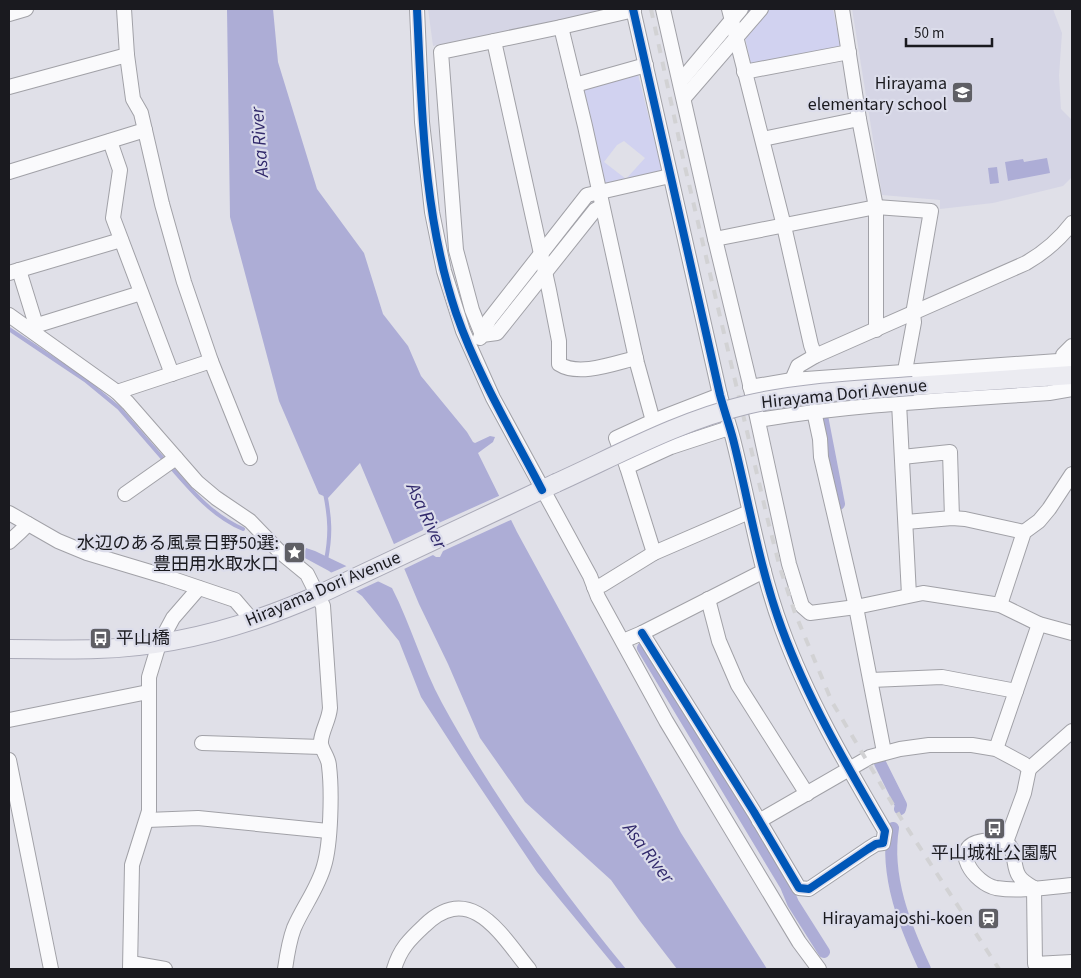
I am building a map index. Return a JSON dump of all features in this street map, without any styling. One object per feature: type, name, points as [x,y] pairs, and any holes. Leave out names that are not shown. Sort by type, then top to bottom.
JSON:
[{"type":"main road","name":"Hirayama Dori Avenue","points":[[9,648],[98,650],[159,644],[216,632],[253,621],[325,591],[665,433],[739,407],[909,379],[1072,375]]},
{"type":"street","points":[[9,14],[26,9]]},
{"type":"street","points":[[124,9],[127,55],[133,99],[141,113],[172,244],[211,360],[250,458]]},
{"type":"street","points":[[417,9],[422,122],[432,212],[444,271],[456,313],[471,349],[500,413],[545,489],[594,588],[662,713],[714,803],[799,942],[820,969]]},
{"type":"street","points":[[482,335],[472,310],[456,250],[440,52],[561,27],[634,9],[720,395],[732,436],[764,571],[782,629],[798,668],[825,727],[885,831],[883,843],[876,844],[809,889],[802,889],[797,886],[759,821],[642,633]]},
{"type":"street","points":[[663,9],[787,554],[802,606],[810,613],[856,607],[923,593],[1000,605],[1039,624],[1072,633]]},
{"type":"street","points":[[680,82],[730,15],[741,9]]},
{"type":"street","points":[[684,98],[761,9]]},
{"type":"street","points":[[842,9],[859,119],[876,207],[876,330]]},
{"type":"street","points":[[730,15],[763,139],[811,345],[816,356]]},
{"type":"street","points":[[561,27],[636,358],[653,421]]},
{"type":"street","points":[[494,41],[559,341],[559,364],[586,370],[636,358]]},
{"type":"street","points":[[744,72],[849,52]]},
{"type":"street","points":[[9,87],[127,55]]},
{"type":"street","points":[[575,85],[646,65]]},
{"type":"street","points":[[763,139],[859,119]]},
{"type":"street","points":[[9,172],[145,130]]},
{"type":"street","points":[[110,141],[120,170],[113,218],[172,374]]},
{"type":"street","points":[[471,349],[482,335],[489,320],[587,196],[601,200],[670,176]]},
{"type":"street","points":[[482,335],[497,333],[601,200]]},
{"type":"street","points":[[715,239],[876,207],[931,211],[913,314],[909,379],[899,403],[910,595]]},
{"type":"street","points":[[792,380],[798,366],[816,356],[1026,263],[1042,254],[1071,228]]},
{"type":"street","points":[[32,326],[14,272],[122,240]]},
{"type":"street","points":[[32,326],[142,293]]},
{"type":"street","points":[[9,315],[32,326],[117,392],[128,403],[171,462],[206,491],[250,521],[279,551],[325,591],[324,613],[330,718],[321,741],[321,747],[330,767],[328,831],[324,866],[292,935],[285,969]]},
{"type":"street","points":[[1068,360],[1063,355],[1072,346]]},
{"type":"street","points":[[117,392],[211,360]]},
{"type":"street","points":[[750,387],[792,380],[909,379],[1068,360]]},
{"type":"street","points":[[758,420],[814,411],[1072,390]]},
{"type":"street","points":[[654,553],[616,438],[653,421],[720,395]]},
{"type":"street","points":[[814,411],[820,439],[821,457],[856,607],[884,752]]},
{"type":"street","points":[[627,467],[671,447],[729,428]]},
{"type":"street","points":[[902,457],[950,452],[952,518]]},
{"type":"street","points":[[125,494],[171,462]]},
{"type":"street","points":[[1000,605],[1024,532],[1039,521],[1049,509],[1072,474]]},
{"type":"street","points":[[594,588],[654,553],[749,512]]},
{"type":"street","points":[[9,513],[58,541],[87,553],[235,600],[253,621]]},
{"type":"street","points":[[906,522],[952,518],[965,519],[1024,532]]},
{"type":"street","points":[[9,542],[28,524]]},
{"type":"street","points":[[623,641],[764,571]]},
{"type":"street","points":[[165,969],[130,966],[132,865],[149,811],[149,676],[159,644],[172,618],[199,588]]},
{"type":"street","points":[[708,599],[720,641],[738,685],[807,794]]},
{"type":"street","points":[[996,749],[1039,624]]},
{"type":"street","points":[[871,680],[942,677],[1016,692]]},
{"type":"street","points":[[9,720],[148,692]]},
{"type":"street","points":[[1006,842],[1024,793],[1029,769],[1072,731]]},
{"type":"street","points":[[202,743],[321,747]]},
{"type":"street","points":[[759,821],[870,757],[884,752],[951,744],[988,747],[996,749],[1024,764],[1029,769]]},
{"type":"street","points":[[9,760],[51,969]]},
{"type":"street","points":[[147,820],[198,818],[328,831]]},
{"type":"street","points":[[1034,888],[1019,877],[1016,872],[1012,850],[1006,842],[998,840],[975,842],[968,846],[965,854],[966,863],[974,873],[994,888],[1034,888],[1072,885]]},
{"type":"street","points":[[1034,888],[1036,964],[1072,962]]},
{"type":"street","points":[[394,969],[398,956],[404,946],[432,918],[444,911],[461,909],[474,912],[487,919],[529,969]]},
{"type":"shaded area","points":[[428,9],[618,9],[433,46]]},
{"type":"shaded area","points":[[769,9],[833,9],[841,49],[751,65],[745,37]]},
{"type":"shaded area","name":"Hirayama elementary school","points":[[852,9],[1053,9],[1062,33],[1059,76],[1061,109],[1072,120],[1072,177],[1063,186],[993,203],[940,209],[940,200],[882,195]]},
{"type":"shaded area","points":[[638,74],[662,170],[659,172],[603,184],[583,87]],"holes":[[[624,141],[645,158],[626,179],[604,162],[617,145]]]},
{"type":"water","name":"Asa River","points":[[227,9],[273,9],[278,62],[317,189],[364,253],[383,314],[408,346],[421,376],[473,442],[475,443],[490,436],[495,437],[493,442],[478,453],[517,532],[681,833],[767,969],[677,969],[611,880],[525,802],[480,738],[448,664],[419,604],[360,463],[328,498],[319,494],[279,401],[230,217]]},
{"type":"water","points":[[1047,158],[1050,173],[1008,181],[1005,162],[1023,159],[1024,162]]},
{"type":"water","points":[[997,167],[999,183],[990,184],[988,168]]},
{"type":"water","points":[[306,548],[392,588],[435,689],[483,773],[528,840],[576,906],[626,969],[617,969],[537,872],[421,697],[399,641],[362,596],[329,571],[303,557]]},
{"type":"pier","points":[[501,495],[513,519],[443,551],[440,557],[433,555],[402,570],[392,545],[423,530],[424,526],[432,526]]},
{"type":"pier","points":[[349,565],[381,580],[353,593],[328,574]]},
{"type":"waterway","points":[[747,14],[751,9]]},
{"type":"waterway","points":[[9,329],[85,380],[119,408],[165,461]]},
{"type":"waterway","points":[[822,416],[839,504]]},
{"type":"waterway","points":[[170,466],[212,510],[243,529]]},
{"type":"waterway","points":[[325,493],[329,526],[326,560]]},
{"type":"waterway","points":[[643,648],[786,886],[793,903],[824,952]]},
{"type":"waterway","points":[[880,763],[901,805],[900,809]]},
{"type":"waterway","points":[[893,828],[891,846],[892,865],[898,901],[910,936],[925,969]]},
{"type":"railway","points":[[651,9],[685,167],[768,521],[780,568],[795,613],[832,702],[902,820],[999,969]]},
{"type":"cycle path","points":[[417,9],[423,124],[430,201],[445,276],[456,313],[474,359],[542,490]]},
{"type":"cycle path","points":[[633,9],[720,395],[733,439],[774,606],[792,655],[816,707],[885,831],[883,843],[876,844],[809,889],[799,888],[754,812],[642,633]]},
{"type":"place","name":"Hirayama elementary school","points":[[963,93]]},
{"type":"place","name":"水辺のある風景日野50選: 豊田用水取水口","points":[[295,553]]},
{"type":"place","name":"平山橋","points":[[100,638]]},
{"type":"place","name":"平山城祉公園駅","points":[[994,828]]},
{"type":"place","name":"Hirayamajoshi-koen","points":[[989,918]]}]
